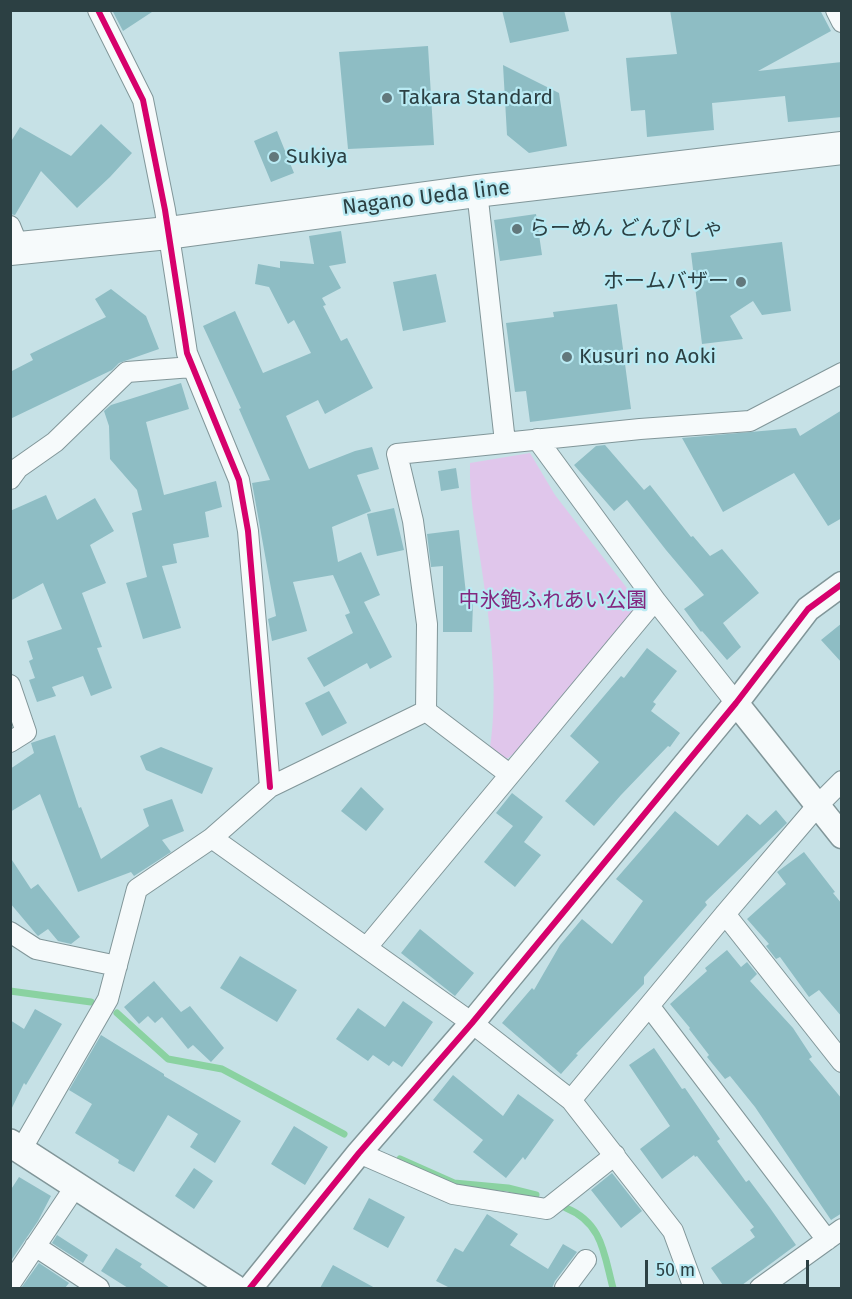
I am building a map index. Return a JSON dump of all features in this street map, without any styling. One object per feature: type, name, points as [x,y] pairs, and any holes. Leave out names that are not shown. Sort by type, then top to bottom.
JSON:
[{"type":"main road","name":"Nagano Ueda line","points":[[13,241],[168,233],[477,191],[842,148]]},
{"type":"main road","points":[[16,1147],[234,1288]]},
{"type":"street","points":[[98,10],[143,100],[168,233],[187,353],[239,480],[248,531],[270,788]]},
{"type":"street","points":[[836,10],[842,22]]},
{"type":"street","points":[[477,191],[505,442]]},
{"type":"street","points":[[10,479],[18,468],[55,442],[127,372],[192,366]]},
{"type":"street","points":[[426,711],[427,624],[413,522],[397,454],[640,429],[750,421],[842,373]]},
{"type":"street","points":[[537,439],[655,600],[842,836]]},
{"type":"street","points":[[250,1288],[359,1153],[472,1023],[736,703],[808,609],[842,584]]},
{"type":"street","points":[[367,947],[655,600]]},
{"type":"street","points":[[10,685],[26,732],[10,742]]},
{"type":"street","points":[[16,1147],[108,999],[137,889],[212,838],[270,788],[426,711]]},
{"type":"street","points":[[426,711],[509,774]]},
{"type":"street","points":[[571,1100],[818,805],[842,781]]},
{"type":"street","points":[[212,838],[472,1023],[571,1100],[673,1231],[694,1288]]},
{"type":"street","points":[[725,915],[842,1062]]},
{"type":"street","points":[[10,932],[36,949],[117,966]]},
{"type":"street","points":[[650,1007],[834,1235],[760,1288]]},
{"type":"street","points":[[359,1153],[453,1194],[547,1209],[615,1155]]},
{"type":"street","points":[[10,1284],[75,1187]]},
{"type":"street","points":[[34,1246],[99,1288]]},
{"type":"street","points":[[565,1288],[586,1260]]},
{"type":"green space","name":"中氷鉋ふれあい公園","points":[[530,453],[555,495],[640,605],[522,748],[505,760],[490,748],[494,702],[492,656],[472,501],[470,463]]},
{"type":"building","points":[[112,10],[155,10],[123,31]]},
{"type":"building","points":[[502,10],[564,10],[569,31],[510,43]]},
{"type":"building","points":[[670,10],[820,10],[831,31],[758,71],[842,62],[842,117],[788,122],[785,96],[712,103],[714,130],[647,137],[645,110],[631,111],[626,58],[677,54]]},
{"type":"building","name":"Takara Standard","points":[[428,46],[434,145],[348,149],[339,52]]},
{"type":"building","points":[[503,65],[559,93],[567,146],[529,153],[507,135]]},
{"type":"building","points":[[101,124],[132,153],[110,177],[77,208],[41,171],[15,215],[10,214],[10,143],[20,127],[71,156]]},
{"type":"building","name":"Sukiya","points":[[277,131],[294,173],[271,182],[254,141]]},
{"type":"building","name":"らーめん どんぴしゃ","points":[[536,214],[542,255],[500,261],[494,220]]},
{"type":"building","points":[[341,231],[346,263],[329,266],[341,288],[322,298],[326,305],[323,306],[341,341],[347,338],[373,388],[325,414],[318,400],[286,416],[309,469],[355,451],[372,447],[379,469],[357,475],[371,511],[332,527],[338,562],[361,552],[380,595],[364,602],[392,657],[370,669],[367,663],[324,687],[307,658],[353,633],[345,615],[350,613],[333,575],[293,582],[307,631],[272,641],[268,619],[276,616],[252,483],[270,480],[239,409],[241,408],[203,326],[235,311],[263,373],[311,353],[294,320],[288,324],[269,287],[255,284],[258,264],[280,268],[280,261],[314,264],[309,236]]},
{"type":"building","name":"ホームバザー","points":[[782,242],[791,311],[762,315],[753,301],[730,316],[743,339],[702,344],[691,253]]},
{"type":"building","points":[[436,274],[446,322],[403,331],[393,282]]},
{"type":"building","points":[[111,289],[146,316],[159,349],[119,363],[112,370],[10,419],[10,372],[33,360],[30,354],[106,317],[95,299]]},
{"type":"building","name":"Kusuri no Aoki","points":[[617,304],[631,409],[530,422],[526,391],[515,392],[506,323],[554,317],[553,312]]},
{"type":"building","points":[[181,383],[189,409],[146,422],[164,495],[216,481],[222,507],[205,512],[209,537],[173,544],[177,563],[162,566],[181,628],[143,639],[126,583],[147,577],[132,513],[142,510],[137,490],[110,459],[109,426],[104,411],[111,405]]},
{"type":"building","points":[[842,410],[842,518],[828,526],[794,473],[723,512],[682,438],[796,428],[800,436]]},
{"type":"building","points":[[605,445],[644,490],[650,485],[691,537],[693,536],[710,556],[722,549],[759,593],[723,623],[741,647],[727,660],[701,632],[684,609],[704,595],[627,500],[614,511],[574,465],[596,446]]},
{"type":"building","points":[[456,468],[459,488],[441,491],[438,471]]},
{"type":"building","points":[[46,495],[57,520],[95,498],[114,531],[90,545],[106,583],[82,593],[102,647],[97,648],[112,688],[91,696],[83,676],[52,687],[56,696],[37,702],[29,680],[35,678],[29,661],[33,659],[27,641],[62,629],[43,583],[10,601],[10,511]]},
{"type":"building","points":[[394,508],[404,550],[377,556],[367,514]]},
{"type":"building","points":[[459,530],[467,603],[473,603],[472,632],[443,632],[443,566],[431,567],[427,534]]},
{"type":"building","points":[[842,623],[842,663],[821,640]]},
{"type":"building","points":[[647,648],[677,671],[653,702],[656,704],[651,711],[680,733],[670,747],[668,746],[594,826],[565,801],[599,762],[570,736],[621,676],[624,678]]},
{"type":"building","points":[[329,691],[347,723],[322,736],[305,703]]},
{"type":"building","points":[[55,735],[79,808],[81,807],[101,859],[149,826],[143,809],[172,799],[184,831],[162,840],[171,852],[134,876],[131,872],[78,892],[40,794],[10,812],[10,769],[34,753],[31,743]]},
{"type":"building","points":[[161,747],[213,768],[202,794],[146,770],[140,756]]},
{"type":"building","points":[[361,787],[384,809],[366,831],[341,811]]},
{"type":"building","points":[[512,793],[543,817],[524,842],[541,855],[515,887],[484,862],[513,826],[496,813]]},
{"type":"building","points":[[776,810],[787,823],[705,902],[707,905],[644,977],[644,984],[576,1054],[578,1055],[561,1074],[502,1023],[532,988],[534,990],[560,945],[582,919],[612,944],[643,901],[616,879],[675,811],[718,846],[747,814],[760,825]]},
{"type":"building","points":[[804,852],[842,904],[842,1017],[819,990],[809,997],[780,957],[776,959],[766,946],[769,944],[747,919],[786,884],[777,872]]},
{"type":"building","points":[[10,857],[31,889],[38,884],[80,937],[71,944],[58,941],[48,929],[37,935],[10,903]]},
{"type":"building","points":[[420,929],[474,973],[455,996],[401,953]]},
{"type":"building","points":[[727,950],[741,967],[747,962],[757,974],[750,981],[793,1028],[812,1057],[809,1059],[842,1099],[842,1213],[831,1220],[755,1107],[730,1076],[725,1079],[707,1057],[709,1055],[690,1028],[670,1004],[707,971],[705,968]]},
{"type":"building","points":[[240,956],[297,990],[277,1022],[220,988]]},
{"type":"building","points":[[154,981],[181,1012],[190,1006],[224,1048],[211,1062],[193,1045],[188,1049],[162,1017],[155,1023],[148,1016],[139,1024],[124,1007]]},
{"type":"building","points":[[403,1001],[433,1022],[402,1067],[393,1061],[389,1066],[373,1055],[368,1061],[336,1039],[358,1008],[385,1027]]},
{"type":"building","points":[[35,1009],[62,1024],[26,1085],[24,1083],[10,1112],[10,1020],[24,1029]]},
{"type":"building","points":[[101,1035],[164,1076],[241,1121],[215,1163],[190,1147],[198,1134],[168,1115],[134,1172],[75,1133],[92,1104],[69,1090]]},
{"type":"building","points":[[654,1048],[682,1089],[685,1088],[720,1139],[717,1141],[746,1182],[749,1180],[796,1245],[738,1288],[725,1288],[711,1268],[755,1237],[750,1230],[754,1227],[697,1156],[694,1155],[662,1179],[640,1149],[670,1126],[629,1065]]},
{"type":"building","points":[[453,1075],[503,1116],[518,1094],[554,1120],[525,1160],[523,1157],[506,1178],[473,1152],[483,1140],[433,1100]]},
{"type":"building","points":[[294,1126],[328,1147],[305,1185],[271,1164]]},
{"type":"building","points":[[194,1168],[213,1181],[194,1209],[175,1196]]},
{"type":"building","points":[[612,1173],[642,1211],[621,1228],[591,1190]]},
{"type":"building","points":[[19,1177],[51,1196],[38,1221],[10,1262],[10,1191]]},
{"type":"building","points":[[369,1198],[405,1217],[388,1248],[353,1229]]},
{"type":"building","points":[[487,1214],[518,1234],[510,1245],[548,1269],[563,1244],[577,1252],[552,1288],[450,1288],[436,1281],[455,1248],[463,1252]]},
{"type":"building","points":[[57,1235],[88,1255],[83,1263],[52,1243]]},
{"type":"building","points":[[116,1248],[142,1264],[140,1267],[170,1288],[128,1288],[101,1271]]},
{"type":"building","points":[[39,1263],[69,1283],[65,1288],[21,1288]]},
{"type":"building","points":[[333,1265],[375,1288],[320,1288]]},
{"type":"waterway","points":[[10,991],[91,1002]]},
{"type":"waterway","points":[[117,1013],[168,1059],[222,1069],[344,1134]]},
{"type":"waterway","points":[[400,1159],[454,1183],[508,1188],[536,1195]]},
{"type":"waterway","points":[[566,1208],[578,1214],[595,1231],[604,1252],[613,1288]]},
{"type":"cycle path","points":[[98,10],[143,100],[165,210],[187,353],[239,480],[248,531],[270,787]]},
{"type":"cycle path","points":[[250,1288],[359,1153],[472,1023],[736,703],[808,609],[842,584]]},
{"type":"place","name":"Takara Standard","points":[[387,98]]},
{"type":"place","name":"Sukiya","points":[[274,157]]},
{"type":"place","name":"らーめん どんぴしゃ","points":[[517,229]]},
{"type":"place","name":"ホームバザー","points":[[741,282]]},
{"type":"place","name":"Kusuri no Aoki","points":[[567,357]]}]
